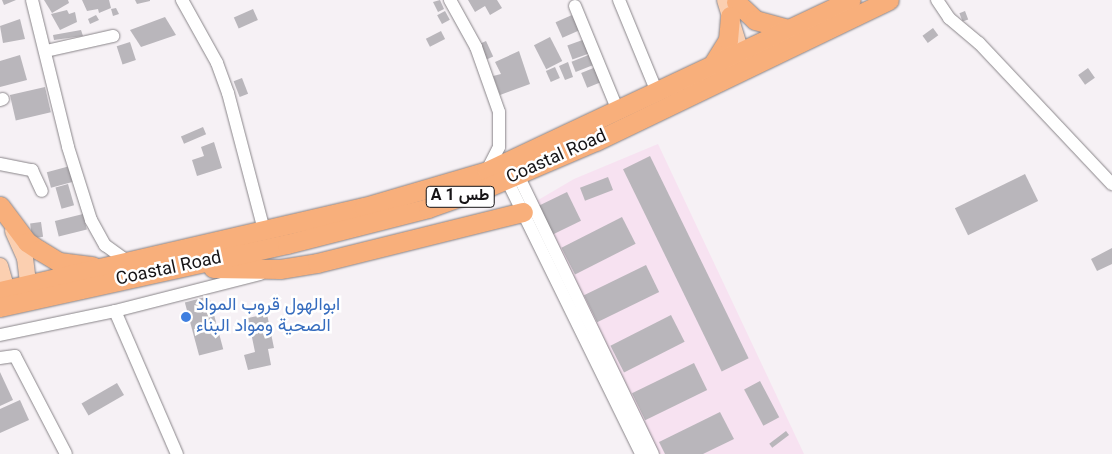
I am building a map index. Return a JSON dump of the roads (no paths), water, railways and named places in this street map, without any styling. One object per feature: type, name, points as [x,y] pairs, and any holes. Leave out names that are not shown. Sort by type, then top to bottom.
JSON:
[{"type":"highway","name":"Coastal Road","points":[[30,293],[121,264],[364,207],[487,171],[711,67],[749,58],[789,29],[852,0]]},
{"type":"highway","name":"Coastal Road","points":[[5,298],[174,268],[380,221],[513,178],[749,58],[889,0]]},
{"type":"highway","points":[[711,67],[728,40],[732,5],[755,20],[789,29]]},
{"type":"highway","points":[[0,207],[27,242],[59,262],[84,266],[121,264]]},
{"type":"highway","points":[[174,268],[280,269],[316,263],[523,212]]},
{"type":"main road","points":[[732,5],[749,58]]},
{"type":"main road","points":[[0,207],[21,246],[30,293]]},
{"type":"main road","points":[[0,266],[5,298]]},
{"type":"street","points":[[32,0],[68,147],[91,220],[105,245],[121,264]]},
{"type":"street","points":[[182,0],[217,63],[228,93],[264,230]]},
{"type":"street","points":[[450,0],[476,47],[500,112],[499,147],[487,171]]},
{"type":"street","points":[[619,0],[657,92]]},
{"type":"street","points":[[937,0],[949,18],[979,43],[1112,184]]},
{"type":"street","points":[[575,6],[618,111]]},
{"type":"street","points":[[46,51],[113,36]]},
{"type":"street","points":[[0,164],[32,170],[42,190]]},
{"type":"street","points":[[513,178],[523,212],[641,454]]},
{"type":"street","points":[[513,178],[653,454]]},
{"type":"street","points":[[0,335],[114,310],[280,269]]},
{"type":"street","points":[[114,310],[177,454]]},
{"type":"street","points":[[0,358],[15,356],[66,454]]},
{"type":"place","name":"ابوالهول قروب المواد الصحية ومواد البناء","points":[[186,317]]}]
